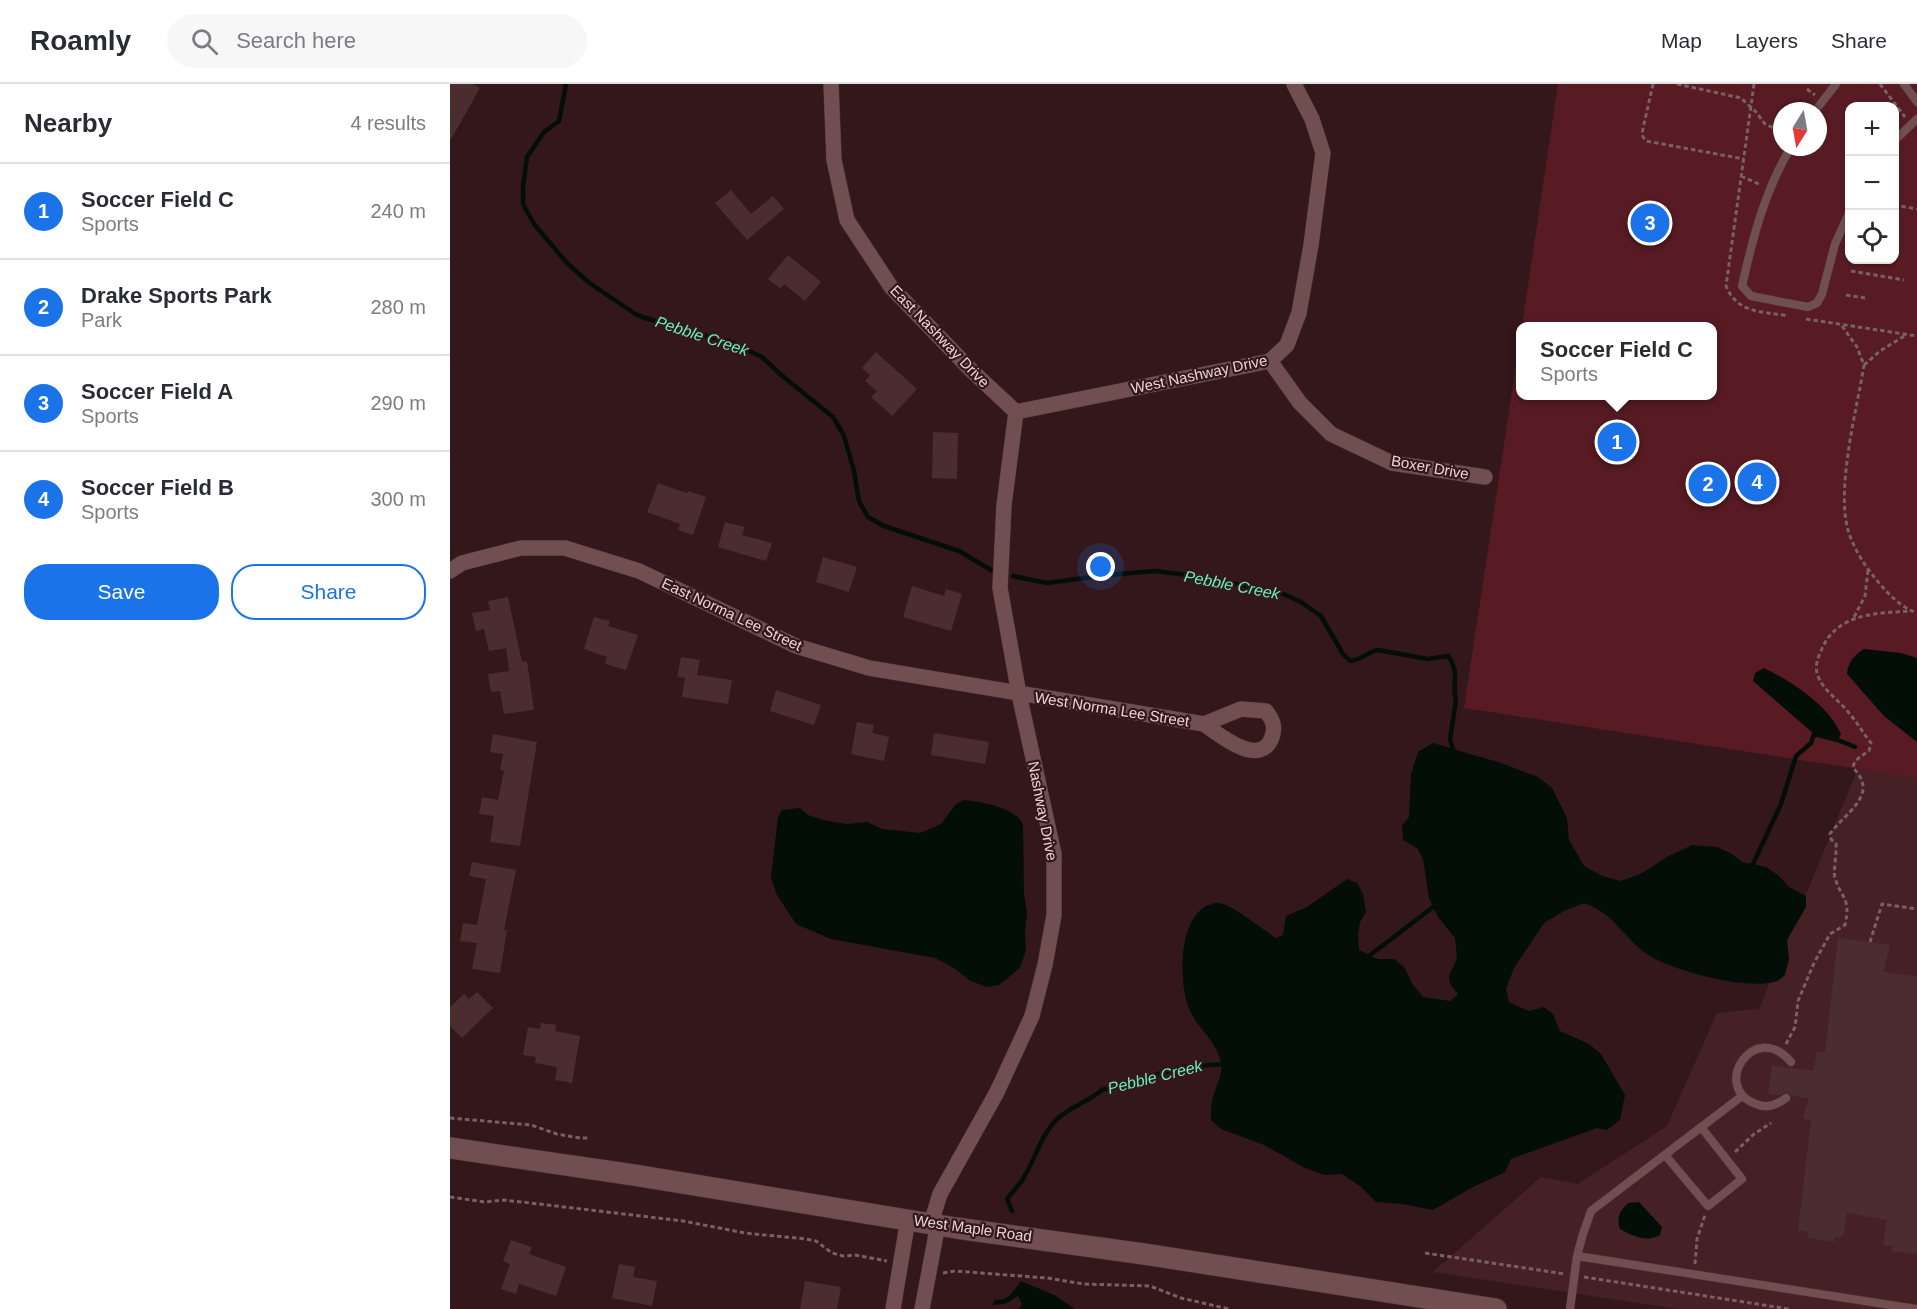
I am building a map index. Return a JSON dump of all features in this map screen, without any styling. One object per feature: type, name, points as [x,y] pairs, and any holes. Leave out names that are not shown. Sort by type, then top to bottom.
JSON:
[{"type":"main road","name":"West Maple Road","points":[[450,1148],[934,1224],[1144,1254],[1459,1306],[1486,1308]]},
{"type":"street","name":"East Nashway Drive","points":[[831,84],[834,160],[846,220],[891,287],[970,370],[1016,412]]},
{"type":"street","name":"West Nashway Drive","points":[[1016,412],[1270,361],[1287,345],[1299,313],[1323,153],[1312,119],[1294,84]]},
{"type":"street","name":"Boxer Drive","points":[[1270,361],[1300,403],[1331,434],[1392,463],[1485,477]]},
{"type":"street","name":"Nashway Drive","points":[[922,1309],[939,1194],[997,1092],[1032,1016],[1046,965],[1054,915],[1054,854],[1019,694],[1000,588],[1004,505],[1016,412]]},
{"type":"street","name":"East Norma Lee Street","points":[[450,571],[462,563],[521,548],[565,548],[639,571],[796,646],[868,668],[1019,694]]},
{"type":"street","name":"West Norma Lee Street","points":[[1019,694],[1204,724]]},
{"type":"street","points":[[893,1309],[908,1219]]},
{"type":"lane","points":[[1822,102],[1836,84]]},
{"type":"lane","points":[[1904,84],[1917,102]]},
{"type":"lane","points":[[1899,136],[1914,122]]},
{"type":"lane","points":[[1786,156],[1770,189],[1753,237],[1742,286],[1752,296],[1808,307],[1817,303],[1822,294],[1835,244],[1845,222]]},
{"type":"lane","points":[[1786,1098],[1769,1107],[1750,1102],[1738,1087],[1737,1068],[1749,1053],[1758,1048],[1767,1047],[1781,1052],[1791,1062]]},
{"type":"lane","points":[[1570,1309],[1577,1256],[1591,1211],[1743,1096]]},
{"type":"lane","points":[[1665,1155],[1708,1206],[1742,1179],[1701,1127]]},
{"type":"lane","points":[[1577,1256],[1916,1309]]},
{"type":"path","points":[[1653,84],[1642,132],[1646,141],[1744,159]]},
{"type":"path","points":[[1677,84],[1741,98],[1765,124],[1773,128]]},
{"type":"path","points":[[1880,84],[1914,122]]},
{"type":"path","points":[[1741,176],[1770,189]]},
{"type":"path","points":[[1899,206],[1917,209]]},
{"type":"path","points":[[1851,271],[1904,280]]},
{"type":"path","points":[[1846,295],[1865,298]]},
{"type":"path","points":[[1917,336],[1841,325],[1857,347],[1864,364],[1845,487],[1848,530],[1868,570],[1887,593],[1917,613]]},
{"type":"path","points":[[1864,364],[1906,335]]},
{"type":"path","points":[[1853,618],[1865,596],[1868,570]]},
{"type":"path","points":[[1781,1052],[1795,1027],[1798,1001],[1814,963],[1830,934],[1845,925],[1848,906],[1834,876],[1837,860],[1836,844],[1831,840],[1830,834],[1860,800],[1863,787],[1853,768],[1856,760],[1869,751],[1871,742],[1848,711],[1830,693],[1817,675],[1816,668],[1824,642],[1835,628],[1853,618],[1869,614],[1912,611]]},
{"type":"path","points":[[1870,942],[1882,904],[1917,909]]},
{"type":"path","points":[[450,1118],[531,1125],[557,1134],[590,1138]]},
{"type":"path","points":[[1727,1160],[1754,1134],[1771,1123]]},
{"type":"path","points":[[450,1197],[484,1202],[504,1200],[582,1209],[683,1221],[745,1233],[806,1239],[816,1241],[832,1253],[843,1256],[855,1255],[892,1262]]},
{"type":"path","points":[[1693,1274],[1697,1239],[1708,1206]]},
{"type":"path","points":[[1425,1253],[1789,1309]]},
{"type":"path","points":[[938,1273],[956,1271],[1047,1278],[1084,1284],[1150,1286],[1181,1298],[1228,1309]]},
{"type":"shaded area","points":[[1558,84],[1917,84],[1917,778],[1464,708],[1516,365],[1516,400],[1717,400],[1717,322],[1523,322]]},
{"type":"shaded area","points":[[1864,649],[1901,653],[1917,658],[1917,742],[1884,716],[1847,674],[1852,659]]},
{"type":"shaded area","points":[[1764,668],[1797,687],[1818,704],[1828,714],[1841,734],[1838,740],[1814,734],[1753,681],[1755,673]]},
{"type":"shaded area","points":[[1433,743],[1501,763],[1538,777],[1552,788],[1567,818],[1569,840],[1584,866],[1602,876],[1621,881],[1640,874],[1692,845],[1717,847],[1742,862],[1766,867],[1778,875],[1789,887],[1806,896],[1806,907],[1787,940],[1789,959],[1785,975],[1775,982],[1761,984],[1707,977],[1655,959],[1636,945],[1603,913],[1584,903],[1544,923],[1514,968],[1506,989],[1509,1002],[1529,1011],[1544,1007],[1553,1014],[1560,1031],[1589,1044],[1601,1054],[1625,1095],[1620,1120],[1607,1130],[1597,1128],[1511,1159],[1505,1172],[1433,1210],[1376,1202],[1360,1186],[1342,1174],[1325,1175],[1305,1168],[1264,1145],[1221,1129],[1211,1120],[1212,1102],[1221,1073],[1221,1063],[1211,1041],[1189,1009],[1185,997],[1183,964],[1188,930],[1195,917],[1205,907],[1218,903],[1224,904],[1276,938],[1283,935],[1286,916],[1307,907],[1347,879],[1357,883],[1363,894],[1366,912],[1360,922],[1359,950],[1377,959],[1394,959],[1404,967],[1413,985],[1423,997],[1450,1001],[1458,994],[1450,984],[1449,976],[1457,958],[1455,938],[1438,917],[1429,898],[1423,859],[1417,848],[1403,840],[1402,825],[1409,817],[1411,774],[1418,752]]},
{"type":"shaded area","points":[[1858,768],[1917,778],[1917,1309],[1678,1309],[1433,1272],[1541,1177],[1578,1184],[1667,1126],[1717,1013],[1759,1009]]},
{"type":"shaded area","points":[[964,800],[1005,809],[1019,818],[1023,824],[1024,893],[1027,913],[1026,950],[1020,968],[999,985],[986,987],[969,980],[954,968],[935,958],[831,939],[796,924],[777,895],[771,878],[778,817],[782,810],[800,808],[808,815],[823,820],[847,824],[867,822],[882,829],[920,833],[941,824],[956,804]]},
{"type":"shaded area","points":[[1639,1202],[1662,1227],[1660,1235],[1645,1238],[1620,1229],[1619,1218],[1623,1209],[1628,1203]]},
{"type":"shaded area","points":[[1021,1281],[1054,1295],[1075,1309],[1019,1309],[1022,1304],[1018,1296],[1005,1304],[992,1305],[995,1300],[1004,1299],[1010,1295]]},
{"type":"building","points":[[450,84],[473,84],[480,88],[450,141]]},
{"type":"building","points":[[731,190],[751,214],[773,196],[784,209],[747,240],[715,203]]},
{"type":"building","points":[[788,255],[821,282],[805,301],[784,284],[781,289],[768,279]]},
{"type":"building","points":[[876,352],[917,389],[892,416],[871,397],[877,391],[865,381],[870,375],[862,368]]},
{"type":"building","points":[[933,432],[958,433],[957,479],[932,478]]},
{"type":"building","points":[[658,483],[706,497],[693,535],[678,530],[680,524],[647,512]]},
{"type":"building","points":[[725,522],[745,527],[742,535],[772,543],[766,561],[718,547]]},
{"type":"building","points":[[823,557],[857,567],[849,592],[816,582]]},
{"type":"building","points":[[912,586],[944,596],[946,589],[962,594],[951,631],[903,617]]},
{"type":"building","points":[[508,597],[522,662],[527,661],[534,710],[504,714],[500,691],[491,692],[488,674],[509,671],[506,648],[489,651],[484,629],[476,631],[472,613],[490,610],[488,601]]},
{"type":"building","points":[[594,617],[610,621],[608,626],[638,635],[626,670],[605,664],[607,657],[584,649]]},
{"type":"building","points":[[681,657],[700,660],[697,675],[732,680],[728,704],[682,697],[685,678],[677,677]]},
{"type":"building","points":[[776,690],[821,705],[814,725],[770,711]]},
{"type":"building","points":[[857,722],[874,725],[872,733],[889,737],[884,761],[851,754]]},
{"type":"building","points":[[934,733],[989,742],[985,764],[931,755]]},
{"type":"building","points":[[493,734],[537,742],[520,846],[490,842],[494,816],[479,814],[482,797],[498,800],[504,771],[500,770],[503,754],[490,752]]},
{"type":"building","points":[[472,862],[516,870],[504,930],[507,930],[500,973],[472,969],[477,943],[460,941],[463,923],[477,925],[486,879],[469,876]]},
{"type":"building","points":[[1838,938],[1890,945],[1883,972],[1917,976],[1917,1254],[1892,1251],[1893,1246],[1883,1245],[1887,1220],[1847,1213],[1843,1237],[1835,1237],[1834,1242],[1807,1238],[1808,1232],[1798,1230],[1811,1120],[1803,1119],[1809,1098],[1792,1096],[1786,1092],[1780,1095],[1768,1094],[1772,1065],[1813,1071],[1817,1052],[1825,1052]]},
{"type":"building","points":[[477,992],[493,1008],[462,1038],[450,1026],[450,1007],[464,994],[469,999]]},
{"type":"building","points":[[541,1023],[556,1025],[555,1031],[580,1036],[572,1083],[555,1080],[557,1067],[535,1063],[536,1057],[523,1055],[528,1027],[540,1029]]},
{"type":"building","points":[[511,1240],[532,1247],[529,1254],[566,1267],[556,1296],[519,1284],[516,1294],[501,1289],[510,1264],[503,1261]]},
{"type":"building","points":[[619,1264],[635,1267],[633,1277],[657,1281],[652,1306],[612,1298]]},
{"type":"building","points":[[805,1281],[841,1287],[837,1309],[800,1309]]},
{"type":"waterway","name":"Pebble Creek","points":[[566,84],[559,121],[544,132],[527,157],[523,187],[523,204],[534,224],[566,262],[588,282],[637,315],[685,331],[729,341],[762,357],[833,417],[844,436],[854,471],[859,501],[868,517],[884,526],[959,551],[991,570]]},
{"type":"waterway","name":"Pebble Creek","points":[[1013,576],[1047,583],[1155,571],[1187,575],[1279,592],[1301,602],[1321,616],[1343,654],[1350,661],[1378,650],[1428,659],[1448,656],[1455,674],[1456,700],[1450,739],[1454,753]]},
{"type":"waterway","points":[[1753,864],[1781,804],[1796,756],[1811,743],[1814,734],[1855,747]]},
{"type":"waterway","name":"Pebble Creek","points":[[1365,959],[1437,904]]},
{"type":"waterway","name":"Pebble Creek","points":[[1012,1211],[1007,1199],[1028,1170],[1042,1140],[1056,1120],[1067,1112],[1102,1090],[1183,1067],[1227,1064]]},
{"type":"place","name":"Soccer Field A","points":[[1650,223]]},
{"type":"place","name":"Soccer Field C","points":[[1617,442]]},
{"type":"place","name":"Soccer Field B","points":[[1757,482]]},
{"type":"place","name":"Drake Sports Park","points":[[1708,484]]}]
